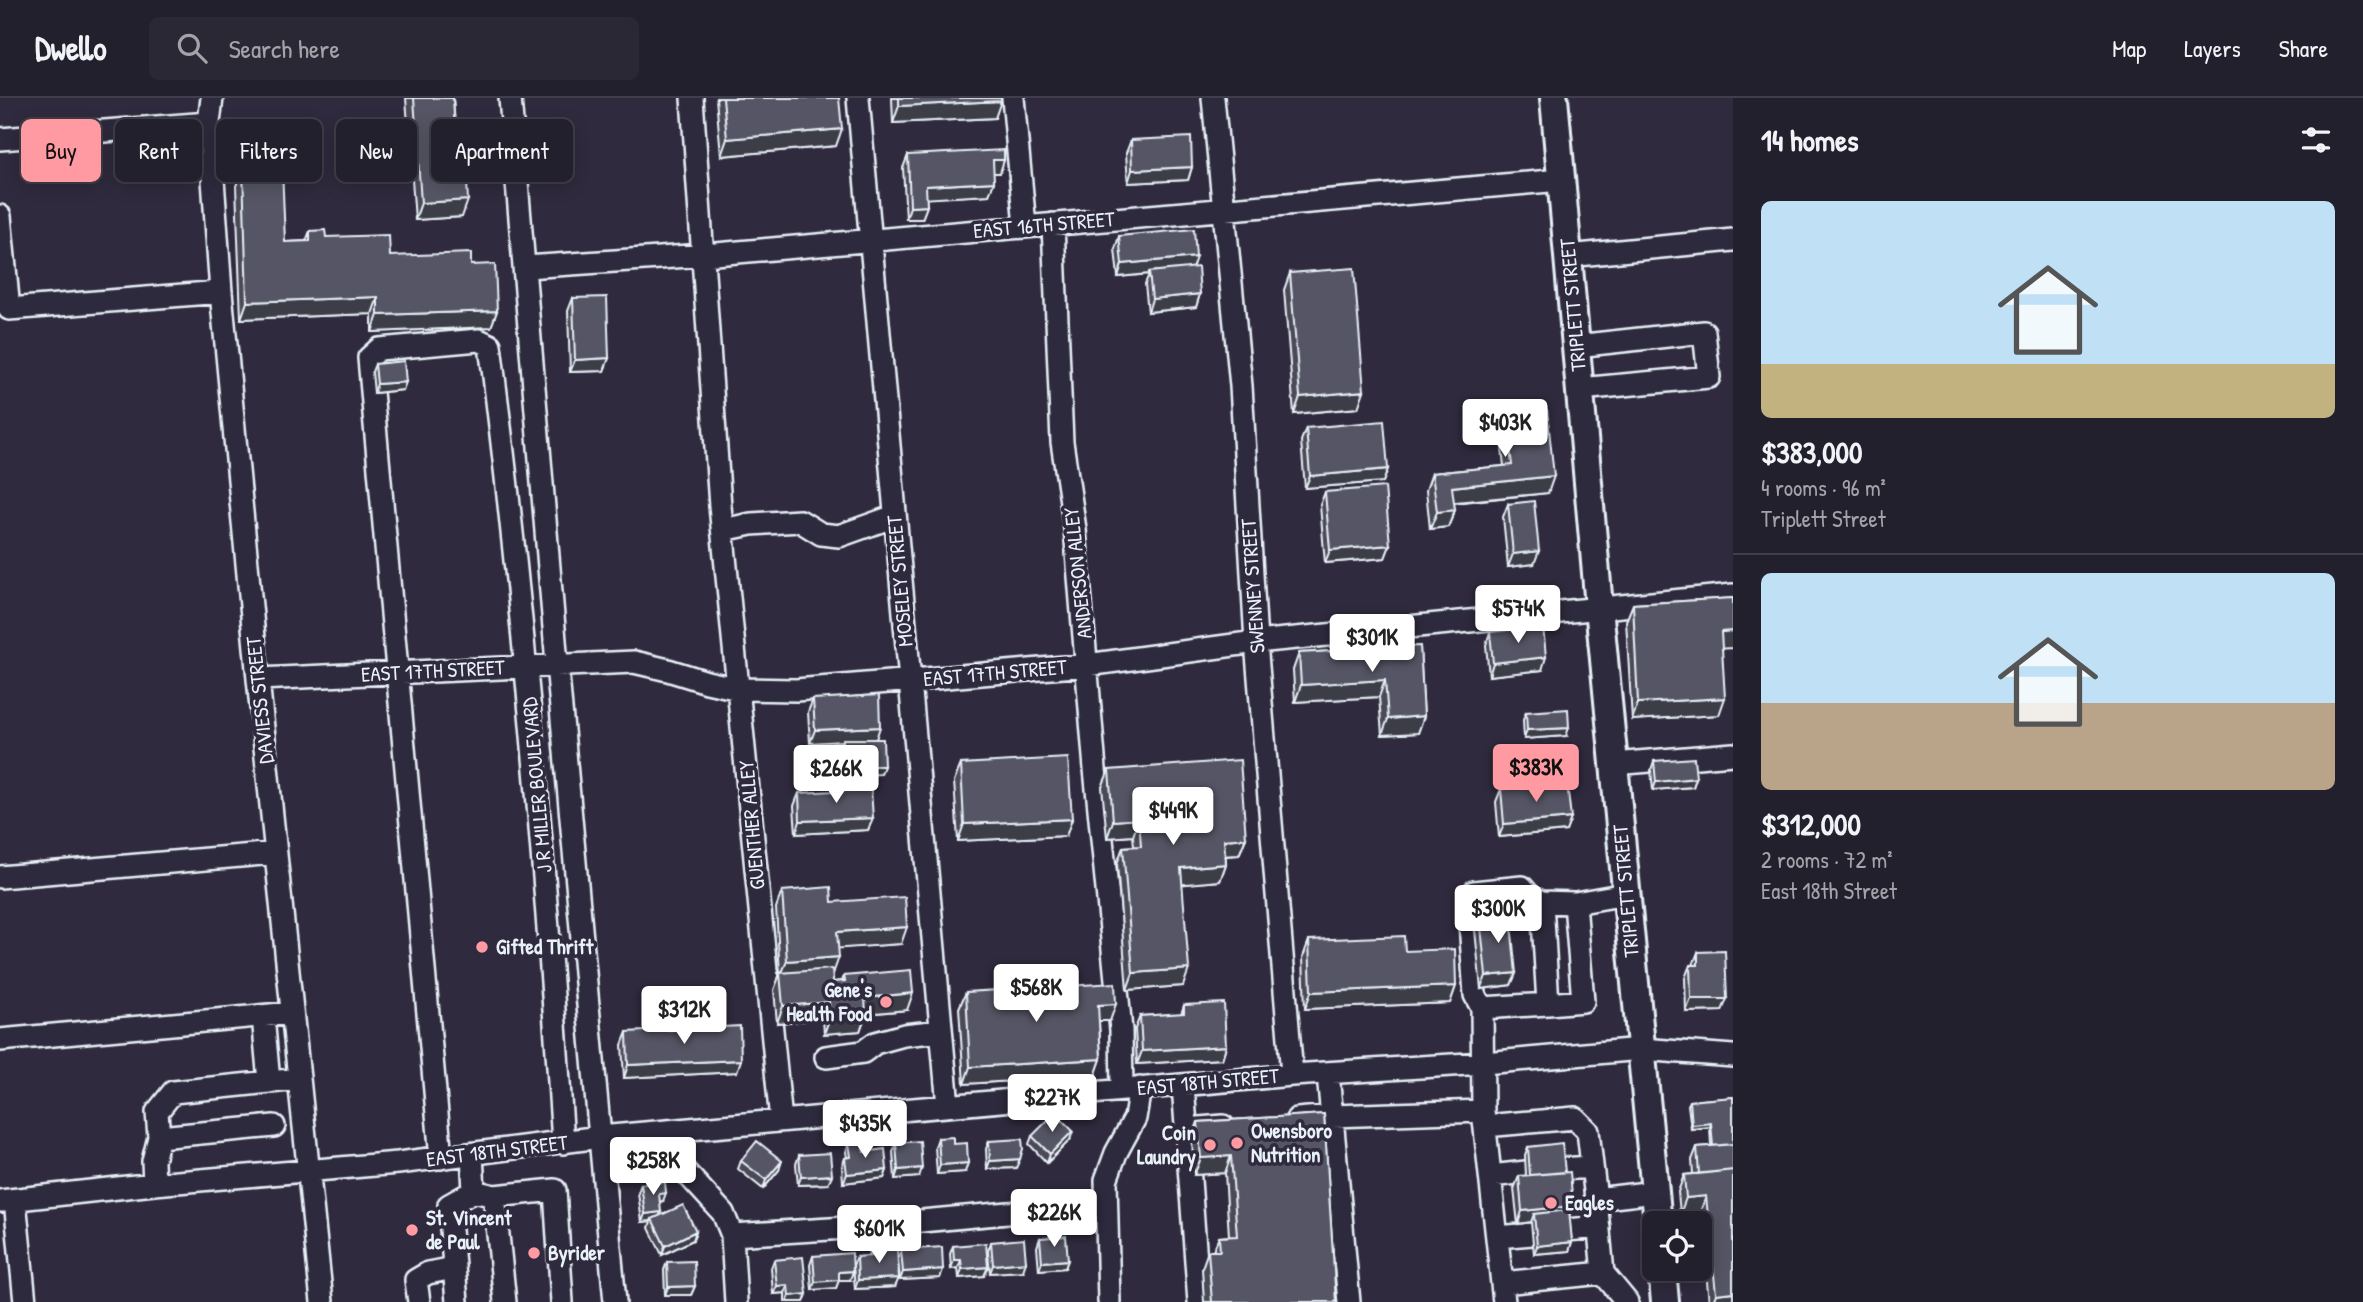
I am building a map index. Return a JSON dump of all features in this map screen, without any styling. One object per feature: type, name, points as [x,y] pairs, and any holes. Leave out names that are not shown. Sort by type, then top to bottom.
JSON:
[{"type":"main road","name":"TRIPLETT STREET","points":[[1554,98],[1657,1211]]},
{"type":"main road","points":[[1663,1281],[1665,1302]]},
{"type":"street","name":"DAVIESS STREET","points":[[212,98],[209,122],[221,292],[321,1302]]},
{"type":"street","points":[[510,98],[557,664],[615,1302]]},
{"type":"street","name":"GUENTHER ALLEY","points":[[692,98],[723,530],[781,1121]]},
{"type":"street","name":"MOSELEY STREET","points":[[858,98],[948,1106]]},
{"type":"street","points":[[1013,98],[1025,226]]},
{"type":"street","name":"SWENNEY STREET","points":[[1213,98],[1241,386],[1256,642],[1292,1075]]},
{"type":"street","points":[[0,139],[209,122]]},
{"type":"street","name":"EAST 16TH STREET","points":[[526,267],[704,255],[1562,180]]},
{"type":"street","points":[[0,216],[4,309],[221,292]]},
{"type":"street","name":"ANDERSON ALLEY","points":[[1053,224],[1062,442],[1075,529],[1121,1030],[1135,1118],[1116,1153],[1106,1180],[1110,1302]]},
{"type":"street","points":[[1568,256],[1733,240]]},
{"type":"street","points":[[1576,346],[1704,332],[1709,376],[1580,389]]},
{"type":"street","name":"J R MILLER BOULEVARD","points":[[397,672],[369,358],[379,349],[479,340],[491,345],[526,666],[548,904],[563,1143]]},
{"type":"street","points":[[723,530],[751,524],[800,521],[821,534],[839,536],[895,516]]},
{"type":"street","name":"EAST 17TH STREET","points":[[258,679],[634,662],[739,689],[796,690],[1087,665],[1256,642],[1733,595]]},
{"type":"street","points":[[397,672],[441,1158]]},
{"type":"street","points":[[1614,764],[1733,754]]},
{"type":"street","points":[[0,877],[275,853]]},
{"type":"street","points":[[1603,1273],[1503,1293],[1484,1119],[1482,1008],[1475,995],[1469,908],[1537,899],[1576,903],[1626,894]]},
{"type":"street","points":[[1537,899],[1548,1004]]},
{"type":"street","points":[[548,904],[578,902]]},
{"type":"street","points":[[1482,1008],[1583,1001],[1576,903]]},
{"type":"street","points":[[0,1040],[291,1013]]},
{"type":"street","points":[[263,1016],[269,1082]]},
{"type":"street","points":[[826,1058],[863,1052],[875,1043],[904,1035],[941,1031]]},
{"type":"street","name":"EAST 18TH STREET","points":[[8,1200],[154,1184],[310,1172],[600,1137],[1292,1075],[1484,1063],[1641,1049],[1733,1056]]},
{"type":"street","points":[[1328,1074],[1349,1302]]},
{"type":"street","points":[[154,1184],[153,1161],[159,1137],[157,1112],[173,1092],[299,1079]]},
{"type":"street","points":[[1183,1085],[1199,1302]]},
{"type":"street","points":[[1279,1121],[1332,1115],[1484,1119],[1575,1118],[1588,1131],[1603,1273],[1628,1302]]},
{"type":"street","points":[[1187,1129],[1240,1124]]},
{"type":"street","points":[[159,1137],[274,1126]]},
{"type":"street","points":[[650,1133],[723,1213],[732,1235],[736,1302]]},
{"type":"street","points":[[472,1154],[484,1194],[505,1302]]},
{"type":"street","points":[[1560,1169],[1592,1167]]},
{"type":"street","points":[[1490,1176],[1526,1172]]},
{"type":"street","points":[[457,1302],[449,1205],[484,1194],[555,1190],[562,1302]]},
{"type":"street","points":[[1595,1199],[1655,1192]]},
{"type":"street","points":[[8,1200],[25,1302]]},
{"type":"street","points":[[732,1235],[846,1228],[1105,1204]]},
{"type":"street","points":[[1567,1230],[1598,1227]]},
{"type":"street","points":[[1497,1237],[1532,1234]]},
{"type":"street","points":[[419,1302],[416,1280],[428,1273],[454,1268]]},
{"type":"building","points":[[414,98],[453,98],[454,119],[431,119],[431,182],[467,182],[468,200],[421,203]]},
{"type":"building","points":[[723,98],[839,98],[842,129],[727,139]]},
{"type":"building","points":[[899,98],[1001,98],[1001,101],[899,106]]},
{"type":"building","points":[[1191,137],[1192,167],[1132,170],[1131,140]]},
{"type":"building","points":[[1004,150],[1004,160],[993,160],[994,182],[926,186],[927,206],[910,207],[908,155]]},
{"type":"building","points":[[243,182],[283,182],[285,242],[310,241],[310,231],[325,230],[326,237],[389,235],[390,256],[471,253],[471,265],[495,264],[497,311],[378,315],[378,297],[247,302]]},
{"type":"building","points":[[1194,229],[1196,257],[1122,264],[1119,236]]},
{"type":"building","points":[[1198,267],[1200,294],[1152,299],[1149,272]]},
{"type":"building","points":[[1354,268],[1364,391],[1300,397],[1290,273]]},
{"type":"building","points":[[607,297],[609,358],[575,360],[573,298]]},
{"type":"building","points":[[404,361],[406,382],[377,384],[375,364]]},
{"type":"building","points":[[1547,410],[1554,476],[1452,487],[1455,510],[1437,512],[1432,473],[1512,465],[1506,414]]},
{"type":"building","points":[[1384,421],[1388,469],[1310,476],[1306,428]]},
{"type":"building","points":[[1385,487],[1390,545],[1330,550],[1325,492]]},
{"type":"building","points":[[1534,501],[1539,551],[1513,554],[1508,504]]},
{"type":"building","points":[[1733,598],[1733,631],[1721,632],[1725,698],[1638,703],[1633,604]]},
{"type":"building","points":[[1543,626],[1546,657],[1493,663],[1490,632]]},
{"type":"building","points":[[1420,646],[1424,716],[1388,719],[1385,680],[1301,685],[1299,653]]},
{"type":"building","points":[[879,695],[880,727],[815,730],[813,699]]},
{"type":"building","points":[[1568,709],[1569,728],[1527,730],[1526,712]]},
{"type":"building","points":[[843,739],[883,739],[884,766],[843,766]]},
{"type":"building","points":[[1068,758],[1072,819],[964,824],[961,764]]},
{"type":"building","points":[[1694,758],[1696,778],[1656,782],[1654,761]]},
{"type":"building","points":[[1240,760],[1246,838],[1224,840],[1226,864],[1181,868],[1189,969],[1133,973],[1123,847],[1141,846],[1139,819],[1113,821],[1109,770]]},
{"type":"building","points":[[1567,783],[1571,818],[1504,824],[1501,789]]},
{"type":"building","points":[[871,789],[873,818],[800,821],[799,793]]},
{"type":"building","points":[[831,887],[832,902],[905,897],[907,927],[837,932],[839,957],[787,961],[782,891]]},
{"type":"building","points":[[1510,914],[1516,973],[1486,976],[1480,917]]},
{"type":"building","points":[[1404,936],[1405,951],[1455,949],[1456,986],[1311,992],[1309,940]]},
{"type":"building","points":[[1725,951],[1727,999],[1691,999],[1690,965],[1698,965],[1698,952]]},
{"type":"building","points":[[832,969],[833,982],[845,981],[844,976],[911,970],[913,993],[865,998],[866,1014],[830,1017],[829,1002],[783,1006],[780,973]]},
{"type":"building","points":[[1115,983],[1116,1004],[1098,1005],[1101,1059],[970,1067],[966,992]]},
{"type":"building","points":[[1224,1003],[1226,1046],[1142,1051],[1140,1016],[1184,1013],[1184,1005]]},
{"type":"building","points":[[740,1026],[741,1060],[628,1065],[627,1032]]},
{"type":"building","points":[[1733,1097],[1733,1144],[1713,1146],[1711,1123],[1692,1125],[1690,1101]]},
{"type":"building","points":[[1055,1113],[1073,1131],[1050,1154],[1032,1136]]},
{"type":"building","points":[[1324,1114],[1336,1302],[1212,1302],[1208,1251],[1220,1251],[1219,1237],[1237,1236],[1231,1156],[1201,1158],[1198,1122]]},
{"type":"building","points":[[953,1137],[953,1144],[967,1143],[968,1163],[940,1165],[938,1138]]},
{"type":"building","points":[[1022,1139],[1020,1159],[990,1161],[989,1141]]},
{"type":"building","points":[[757,1141],[782,1161],[766,1180],[741,1161]]},
{"type":"building","points":[[920,1141],[922,1168],[898,1170],[896,1143]]},
{"type":"building","points":[[862,1142],[864,1152],[885,1149],[887,1170],[847,1174],[845,1158],[851,1157],[849,1143]]},
{"type":"building","points":[[1562,1143],[1565,1172],[1530,1175],[1528,1147]]},
{"type":"building","points":[[1733,1144],[1733,1170],[1699,1174],[1697,1147]]},
{"type":"building","points":[[830,1153],[832,1175],[801,1177],[799,1155]]},
{"type":"building","points":[[1733,1170],[1733,1292],[1716,1294],[1712,1255],[1712,1211],[1708,1211],[1706,1196],[1686,1198],[1684,1175]]},
{"type":"building","points":[[1570,1172],[1573,1206],[1522,1211],[1519,1176]]},
{"type":"building","points":[[665,1182],[666,1193],[659,1194],[661,1212],[645,1214],[641,1184]]},
{"type":"building","points":[[683,1205],[696,1231],[665,1246],[652,1219]]},
{"type":"building","points":[[1569,1210],[1572,1242],[1537,1246],[1534,1214]]},
{"type":"building","points":[[1066,1236],[1068,1260],[1042,1262],[1040,1238]]},
{"type":"building","points":[[1024,1239],[1026,1262],[993,1265],[991,1242]]},
{"type":"building","points":[[986,1243],[988,1267],[962,1269],[961,1260],[954,1260],[953,1246]]},
{"type":"building","points":[[942,1247],[943,1269],[903,1272],[901,1250]]},
{"type":"building","points":[[897,1249],[899,1278],[858,1280],[857,1257],[871,1256],[870,1251]]},
{"type":"building","points":[[852,1253],[853,1271],[839,1272],[839,1280],[815,1282],[813,1256]]},
{"type":"building","points":[[803,1257],[807,1294],[789,1296],[788,1285],[777,1286],[774,1260]]},
{"type":"building","points":[[694,1261],[695,1286],[668,1287],[667,1262]]},
{"type":"place","name":"Gifted Thrift","points":[[482,947]]},
{"type":"place","name":"Gene's Health Food","points":[[886,1002]]},
{"type":"place","name":"Owensboro Nutrition","points":[[1237,1143]]},
{"type":"place","name":"Coin Laundry","points":[[1210,1145]]},
{"type":"place","name":"Eagles","points":[[1551,1203]]},
{"type":"place","name":"St. Vincent de Paul","points":[[412,1230]]},
{"type":"place","name":"Byrider","points":[[534,1253]]}]
